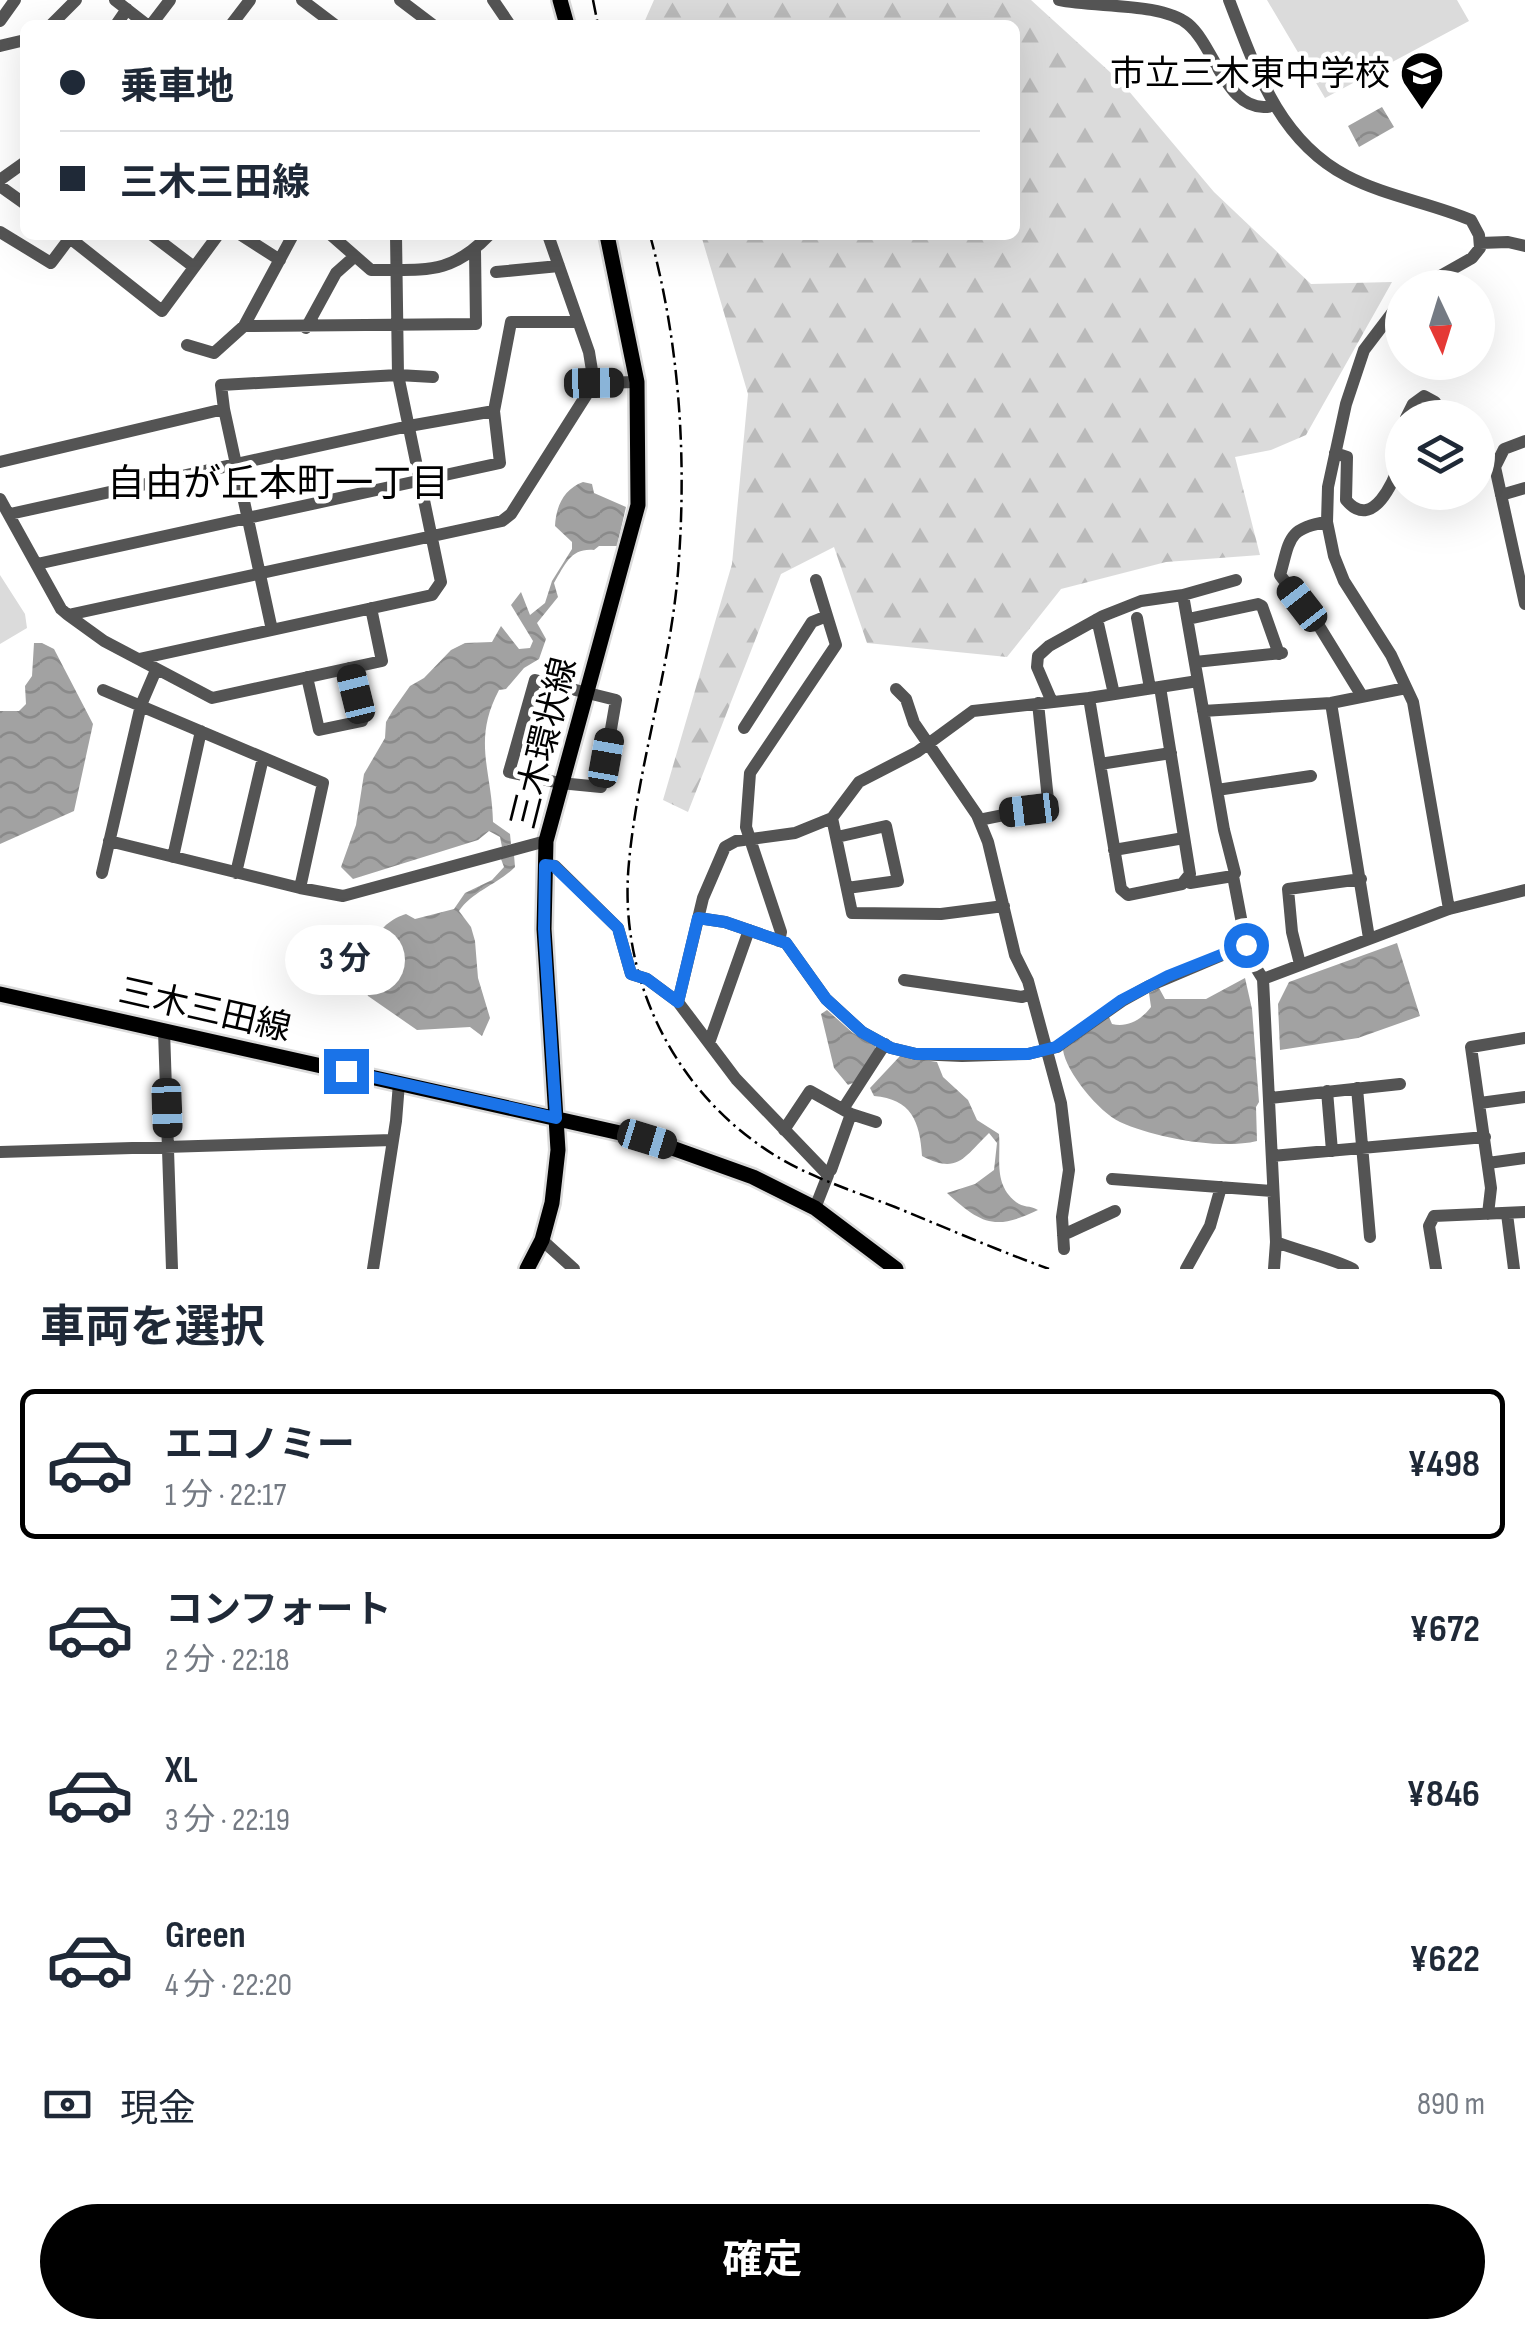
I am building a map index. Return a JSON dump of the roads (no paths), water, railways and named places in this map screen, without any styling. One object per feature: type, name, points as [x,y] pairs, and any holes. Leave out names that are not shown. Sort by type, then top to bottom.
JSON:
[{"type":"main road","name":"三木環状線","points":[[527,1269],[542,1240],[556,1175],[544,929],[546,841],[638,505],[637,382],[608,240]]},
{"type":"main road","name":"三木三田線","points":[[0,994],[647,1139],[753,1177],[814,1208],[896,1269]]},
{"type":"street","points":[[0,21],[15,0]]},
{"type":"street","points":[[56,20],[76,0]]},
{"type":"street","points":[[153,20],[170,0]]},
{"type":"street","points":[[302,0],[329,20]]},
{"type":"street","points":[[400,0],[426,20]]},
{"type":"street","points":[[1058,0],[1170,13],[1191,26],[1238,98],[1266,108],[1272,106]]},
{"type":"street","points":[[1228,0],[1272,106],[1317,156],[1347,176],[1471,220],[1480,248],[1472,258],[1450,270]]},
{"type":"street","points":[[121,4],[142,20]]},
{"type":"street","points":[[20,166],[0,183],[20,200]]},
{"type":"street","points":[[0,232],[52,263],[66,240]]},
{"type":"street","points":[[74,240],[162,312],[214,240]]},
{"type":"street","points":[[159,240],[194,267]]},
{"type":"street","points":[[250,240],[280,260]]},
{"type":"street","points":[[187,345],[214,353],[244,326],[290,240]]},
{"type":"street","points":[[336,240],[371,270],[430,270],[465,258],[484,240]]},
{"type":"street","points":[[139,659],[432,596],[441,582],[398,376],[396,240]]},
{"type":"street","points":[[68,616],[502,522],[511,514],[594,383],[550,240]]},
{"type":"street","points":[[1480,243],[1525,246]]},
{"type":"street","points":[[244,326],[476,324],[474,250]]},
{"type":"street","points":[[306,328],[336,273],[354,257]]},
{"type":"street","points":[[496,272],[559,266]]},
{"type":"street","points":[[37,564],[500,463],[494,411],[511,322],[578,322]]},
{"type":"street","points":[[1385,322],[1364,350],[1346,404],[1328,487],[1327,522],[1344,580],[1391,655],[1413,702],[1450,909]]},
{"type":"street","points":[[272,630],[221,386],[433,377]]},
{"type":"street","points":[[594,383],[637,382]]},
{"type":"street","points":[[0,462],[224,409]]},
{"type":"street","points":[[10,514],[409,426],[494,411]]},
{"type":"street","points":[[1525,441],[1504,450],[1495,467],[1519,545],[1525,600]]},
{"type":"street","points":[[1336,453],[1346,458],[1348,464],[1346,500],[1352,508],[1364,511],[1376,507],[1385,496]]},
{"type":"street","points":[[1501,494],[1525,488]]},
{"type":"street","points":[[0,499],[60,609],[104,642],[212,698],[382,660],[371,608]]},
{"type":"street","points":[[1327,522],[1302,527],[1291,535],[1280,575],[1319,626],[1362,696]]},
{"type":"street","points":[[780,940],[781,932],[746,827],[750,773],[836,645],[816,580]]},
{"type":"street","points":[[979,820],[1043,807],[1048,800],[1045,703],[1038,656],[1097,620],[1141,601],[1184,595],[1236,580]]},
{"type":"street","points":[[1184,595],[1246,945],[1254,970],[1262,979],[1276,1242],[1274,1269]]},
{"type":"street","points":[[1188,619],[1258,604],[1281,653],[1195,662]]},
{"type":"street","points":[[744,728],[812,622],[827,616]]},
{"type":"street","points":[[1137,618],[1170,753],[1190,874],[1187,880]]},
{"type":"street","points":[[1097,620],[1114,694]]},
{"type":"street","points":[[307,677],[318,730],[362,721],[350,668]]},
{"type":"street","points":[[102,873],[141,704],[156,670]]},
{"type":"street","points":[[534,680],[586,692],[616,700],[601,787],[509,772],[534,680]]},
{"type":"street","points":[[678,1002],[703,898],[725,847],[794,833],[832,818],[859,782],[978,710],[1198,681]]},
{"type":"street","points":[[1204,711],[1331,703],[1406,688]]},
{"type":"street","points":[[896,689],[906,699],[914,723],[979,820],[995,865],[1016,955],[1062,1103],[1069,1170],[1062,1217],[1064,1242],[1115,1210]]},
{"type":"street","points":[[103,690],[323,784],[300,888]]},
{"type":"street","points":[[1089,698],[1121,889],[1128,896],[1187,880],[1190,883],[1233,876]]},
{"type":"street","points":[[1331,703],[1369,938]]},
{"type":"street","points":[[173,857],[201,731]]},
{"type":"street","points":[[1100,764],[1170,753]]},
{"type":"street","points":[[236,872],[263,758]]},
{"type":"street","points":[[1217,790],[1311,776]]},
{"type":"street","points":[[832,818],[852,913],[941,914],[1004,906]]},
{"type":"street","points":[[837,837],[886,826],[898,881],[847,888]]},
{"type":"street","points":[[1114,850],[1184,838]]},
{"type":"street","points":[[109,841],[343,896],[546,841]]},
{"type":"street","points":[[545,865],[554,866],[618,928],[631,974],[647,979],[678,1002],[736,1079],[826,1173]]},
{"type":"street","points":[[1300,964],[1288,889],[1361,878]]},
{"type":"street","points":[[1262,979],[1450,909],[1525,890]]},
{"type":"street","points":[[698,918],[725,922],[786,943],[826,999],[862,1032],[916,1054],[1028,1054],[1056,1047],[1122,1000],[1168,976],[1246,945]]},
{"type":"street","points":[[709,1043],[748,930]]},
{"type":"street","points":[[904,980],[1022,997],[1031,994]]},
{"type":"street","points":[[164,1030],[172,1269]]},
{"type":"street","points":[[1488,1214],[1491,1188],[1471,1048],[1525,1038]]},
{"type":"street","points":[[814,1208],[826,1173],[832,1170],[847,1111],[885,1044]]},
{"type":"street","points":[[373,1269],[399,1083]]},
{"type":"street","points":[[1270,1098],[1400,1084]]},
{"type":"street","points":[[1358,1088],[1370,1237]]},
{"type":"street","points":[[784,1130],[810,1091],[876,1122]]},
{"type":"street","points":[[1327,1092],[1332,1151]]},
{"type":"street","points":[[1480,1103],[1525,1097]]},
{"type":"street","points":[[1272,1156],[1485,1137]]},
{"type":"street","points":[[0,1152],[392,1140]]},
{"type":"street","points":[[1488,1162],[1525,1158]]},
{"type":"street","points":[[1112,1179],[1273,1191]]},
{"type":"street","points":[[1186,1269],[1210,1226],[1221,1188]]},
{"type":"street","points":[[1436,1269],[1429,1226],[1434,1216],[1525,1212]]},
{"type":"street","points":[[1507,1214],[1514,1269]]},
{"type":"street","points":[[542,1240],[574,1269]]},
{"type":"street","points":[[1276,1242],[1353,1269]]},
{"type":"water","points":[[1382,107],[1394,127],[1359,147],[1348,126]]},
{"type":"water","points":[[583,482],[592,484],[594,493],[626,507],[617,546],[599,546],[574,554],[566,563],[554,583],[558,597],[537,623],[546,639],[539,659],[524,668],[506,689],[499,690],[491,708],[485,740],[493,822],[510,834],[511,844],[502,847],[500,837],[489,831],[478,840],[353,879],[341,867],[356,825],[364,774],[385,738],[386,722],[410,686],[424,678],[451,650],[465,643],[492,642],[501,626],[519,649],[530,648],[533,641],[511,605],[521,592],[530,615],[545,603],[552,581],[572,549],[572,542],[555,526],[557,512],[566,494]]},
{"type":"water","points":[[34,643],[54,649],[93,724],[74,811],[0,844],[0,711],[19,711],[26,704],[25,686],[32,676]]},
{"type":"water","points":[[514,855],[515,867],[459,911],[471,927],[478,978],[490,1018],[482,1036],[470,1027],[417,1030],[368,996],[366,991],[384,968],[376,945],[384,927],[406,914],[415,919],[454,909],[465,893],[492,880],[504,867],[501,859]]},
{"type":"water","points":[[1397,943],[1420,1016],[1358,1038],[1280,1050],[1278,1004],[1289,982]]},
{"type":"water","points":[[1245,978],[1252,1009],[1259,1102],[1257,1141],[1207,1143],[1134,1128],[1103,1110],[1065,1059],[1063,1050],[1109,1017],[1112,1024],[1118,1025],[1139,1019],[1151,1007],[1149,993],[1159,988],[1165,999],[1206,999]]},
{"type":"water","points":[[827,1010],[875,1046],[876,1052],[855,1082],[848,1085],[834,1068],[821,1014]]},
{"type":"water","points":[[900,1056],[937,1062],[943,1077],[968,1100],[977,1120],[999,1134],[1001,1179],[1009,1195],[1019,1204],[1038,1210],[1010,1221],[989,1221],[970,1212],[947,1193],[975,1184],[994,1170],[997,1143],[989,1133],[960,1161],[952,1163],[922,1156],[919,1132],[911,1114],[897,1102],[874,1096],[870,1088]]},
{"type":"railway","points":[[593,0],[597,20]]},
{"type":"railway","points":[[651,240],[674,360],[682,487],[674,609],[629,862],[632,944],[656,1021],[699,1089],[726,1118],[774,1155],[824,1180],[1049,1269]]},
{"type":"place","name":"市立三木東中学校","points":[[1422,111]]},
{"type":"district","name":"自由が丘本町一丁目","points":[[278,483]]}]
